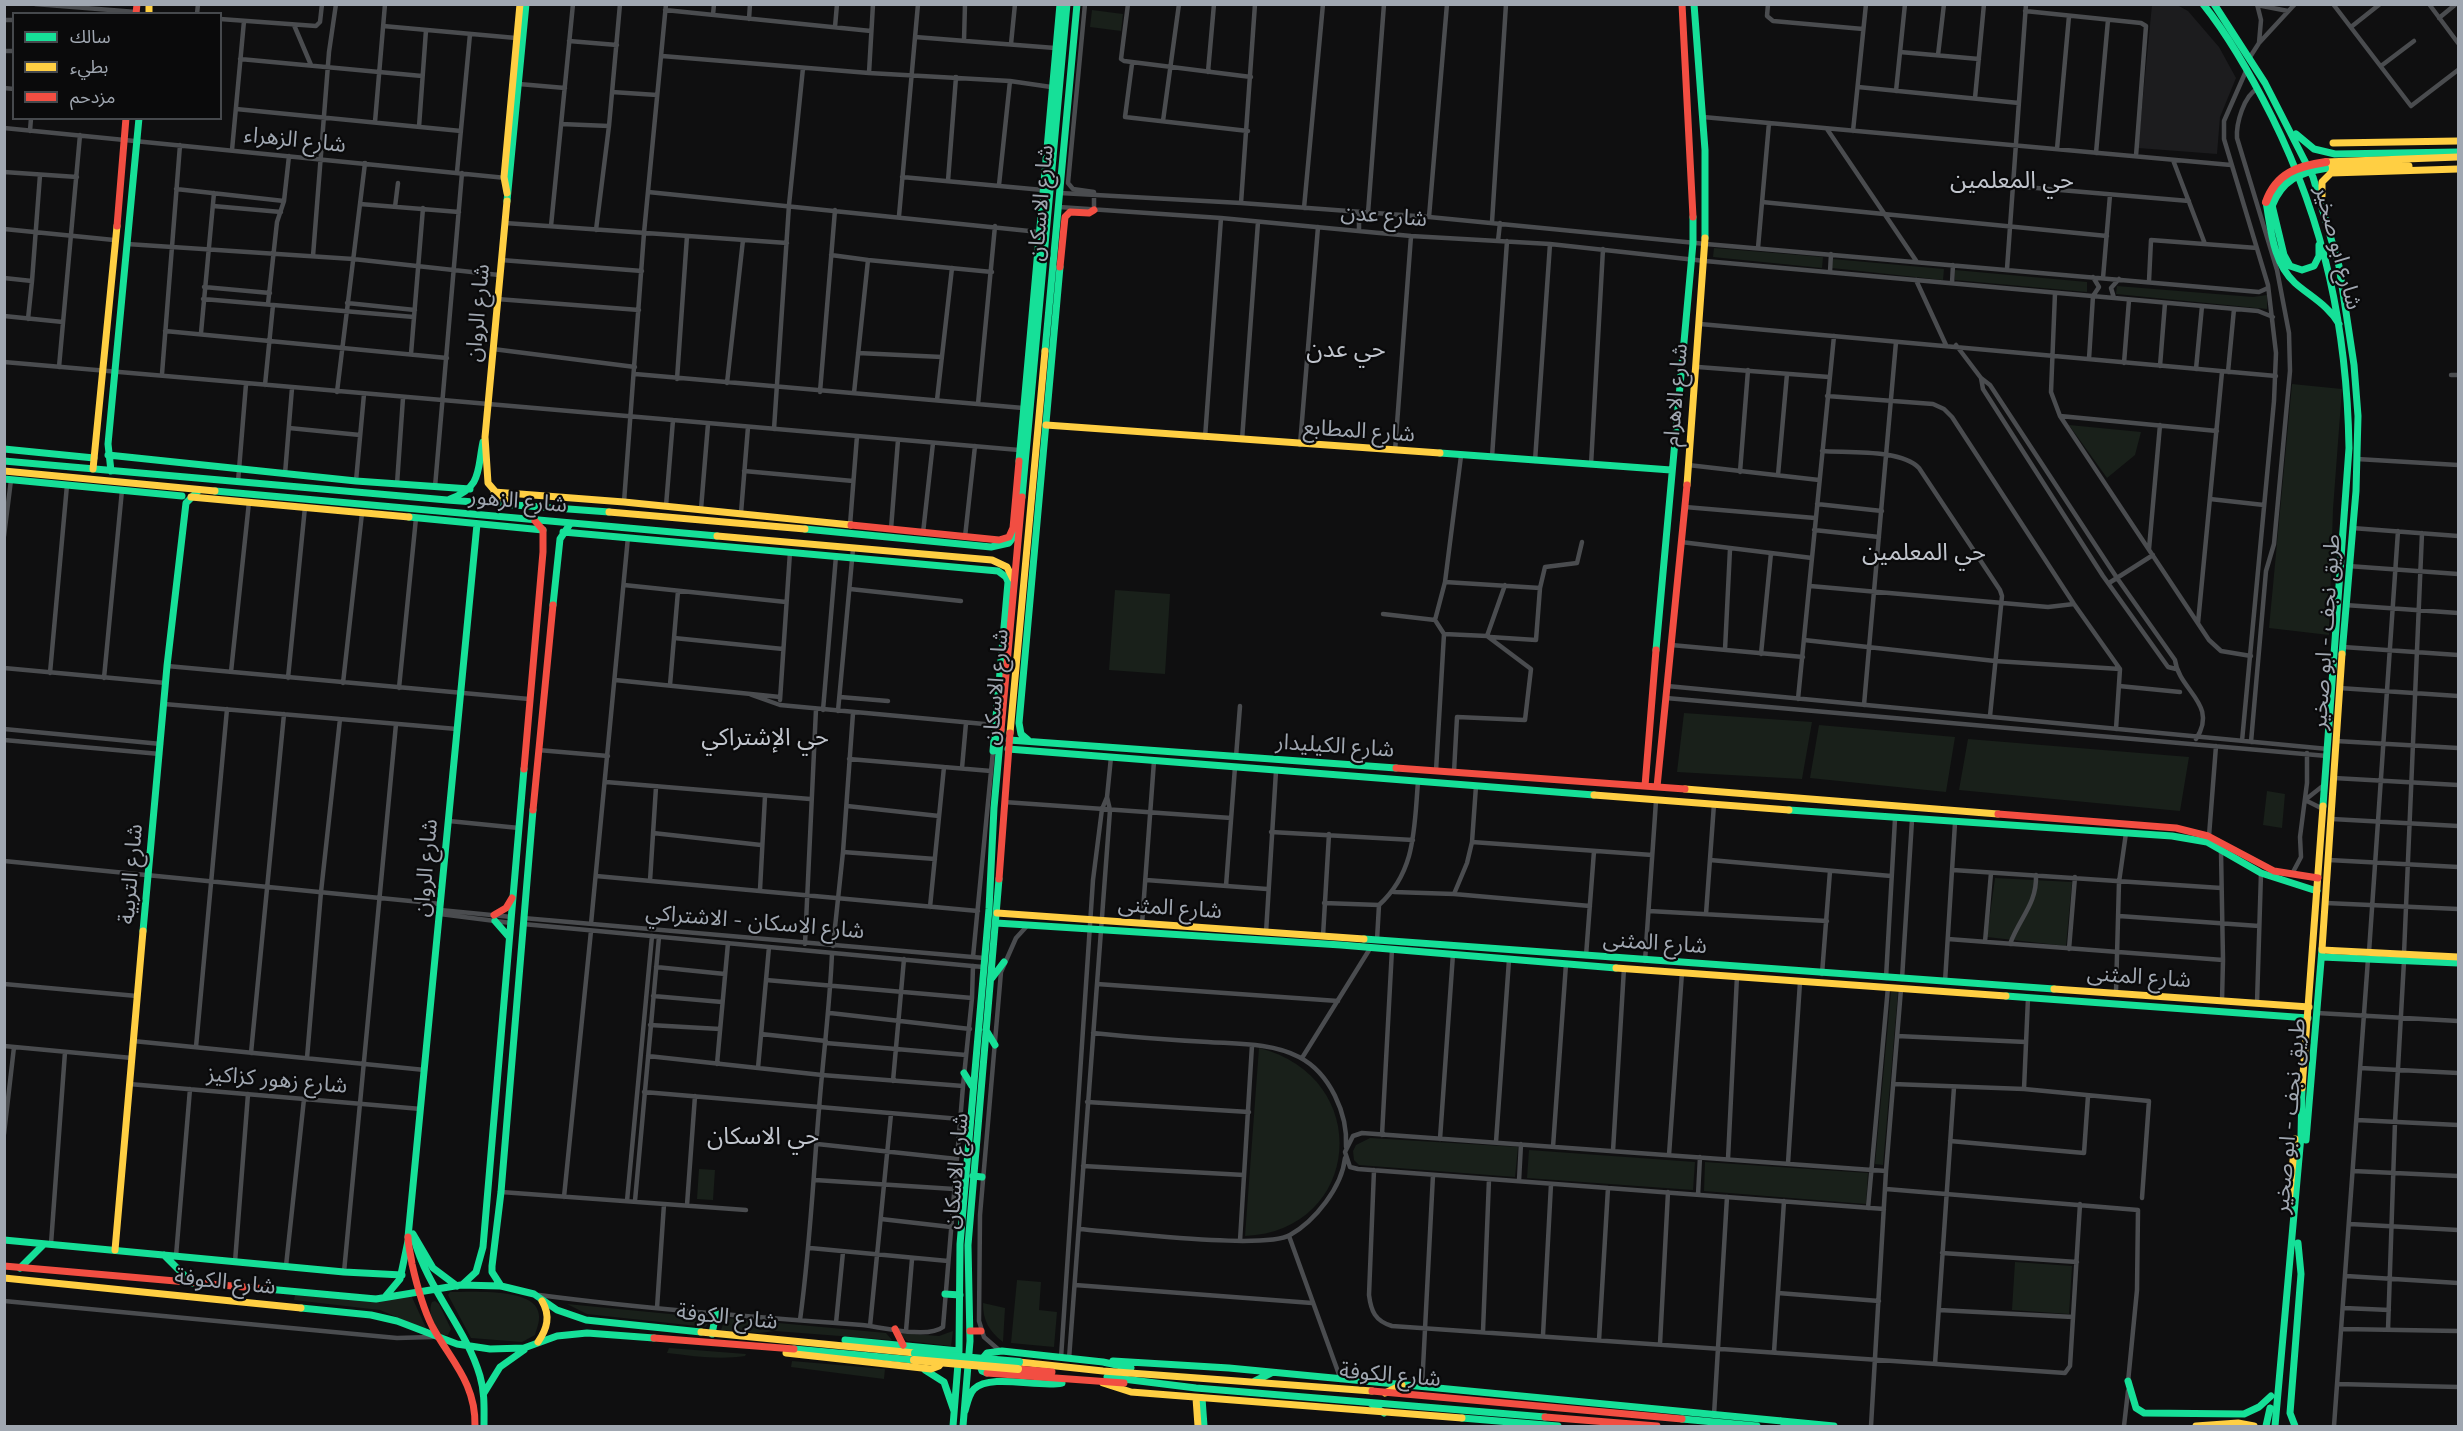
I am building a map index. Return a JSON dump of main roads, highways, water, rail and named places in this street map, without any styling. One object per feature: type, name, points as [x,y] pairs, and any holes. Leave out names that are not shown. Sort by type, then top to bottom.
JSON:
[{"type":"main road","name":"شارع الروان","points":[[470,489],[478,477],[485,437],[507,193],[520,4]]},
{"type":"main road","name":"شارع الروان","points":[[508,178],[526,4]]},
{"type":"main road","points":[[1039,260],[1039,231],[1045,193],[1051,87],[1055,48],[1062,21],[1060,4]]},
{"type":"main road","name":"شارع الاسكان","points":[[953,1426],[958,1372],[960,1294],[972,1086],[983,962],[991,807],[1008,622],[1015,585],[1018,502],[1024,430],[1032,381],[1032,341],[1045,193],[1062,21],[1066,4]]},
{"type":"main road","name":"شارع الاسكان","points":[[965,1224],[973,1176],[991,980],[1008,749],[1021,664],[1026,610],[1038,479],[1041,403],[1053,308],[1060,193],[1075,66],[1077,4]]},
{"type":"main road","name":"شارع الاهرام","points":[[1645,786],[1671,470],[1679,408],[1693,243],[1692,174],[1682,4]]},
{"type":"main road","name":"شارع الاهرام","points":[[1658,787],[1692,410],[1698,367],[1706,244],[1703,117],[1694,4]]},
{"type":"main road","name":"شارع ابو صخير","points":[[2203,4],[2247,68],[2284,139],[2310,206],[2329,262],[2342,330],[2349,390]]},
{"type":"main road","name":"طريق نجف - ابو صخير","points":[[2214,4],[2250,57],[2304,156],[2325,216],[2342,277],[2353,350],[2358,416],[2356,490],[2345,605],[2326,903],[2281,1426]]},
{"type":"main road","points":[[1684,38],[1690,40],[1696,37]]},
{"type":"main road","points":[[1684,50],[1690,47],[1698,50]]},
{"type":"main road","points":[[2284,119],[2301,140],[2314,149],[2328,153],[2458,155]]},
{"type":"main road","points":[[93,469],[126,120]]},
{"type":"main road","points":[[111,471],[108,455],[139,120]]},
{"type":"main road","points":[[2332,143],[2458,141]]},
{"type":"main road","points":[[2342,330],[2323,302],[2295,282],[2285,271],[2276,246],[2269,203],[2291,176],[2325,165],[2419,162],[2458,155]]},
{"type":"main road","points":[[2419,162],[2458,167]]},
{"type":"main road","points":[[2325,216],[2322,182],[2331,173],[2458,167]]},
{"type":"main road","points":[[2269,203],[2287,262],[2290,266],[2302,270],[2314,266],[2320,252],[2310,206]]},
{"type":"main road","points":[[1038,479],[1046,425],[1053,308],[1065,215],[1072,212],[1089,213],[1094,210]]},
{"type":"main road","points":[[112,263],[124,265]]},
{"type":"main road","points":[[494,492],[741,513],[783,523],[850,525],[871,531],[891,529],[1007,539],[1012,531],[1018,502],[1019,450],[1024,430],[1023,408],[1032,341]]},
{"type":"main road","points":[[105,359],[116,359]]},
{"type":"main road","points":[[1032,381],[1043,382]]},
{"type":"main road","name":"طريق نجف - ابو صخير","points":[[2275,1426],[2300,1157],[2301,1113],[2347,470],[2349,390]]},
{"type":"main road","points":[[1030,402],[1036,400],[1041,403]]},
{"type":"main road","points":[[1679,408],[1684,412],[1692,410]]},
{"type":"main road","points":[[1677,423],[1684,420],[1691,424]]},
{"type":"main road","name":"شارع المطابع","points":[[1046,425],[1242,441],[1671,470]]},
{"type":"main road","name":"شارع الروان","points":[[485,437],[485,474],[494,492]]},
{"type":"main road","points":[[4,449],[94,458]]},
{"type":"main road","points":[[34,464],[35,452]]},
{"type":"main road","points":[[108,455],[356,481],[470,489]]},
{"type":"main road","name":"شارع الزهور","points":[[4,461],[378,495],[713,520],[783,523],[871,531],[945,544],[999,548],[1011,543],[1018,531]]},
{"type":"main road","points":[[2347,470],[2352,472],[2357,470]]},
{"type":"main road","name":"شارع الزهور","points":[[4,471],[32,478],[282,497],[440,516],[684,533],[853,553],[928,555],[1002,562],[1008,567],[1015,585]]},
{"type":"main road","points":[[8,479],[32,478],[67,485],[187,498],[416,518],[440,516],[477,524],[543,530]]},
{"type":"main road","points":[[378,483],[378,495]]},
{"type":"main road","points":[[281,486],[284,491],[282,497]]},
{"type":"main road","points":[[172,487],[187,498]]},
{"type":"main road","points":[[299,488],[296,493],[299,499]]},
{"type":"main road","points":[[2345,490],[2351,488],[2356,490]]},
{"type":"main road","points":[[447,500],[460,496],[470,489]]},
{"type":"main road","points":[[187,498],[199,490]]},
{"type":"main road","points":[[494,492],[518,505]]},
{"type":"main road","name":"شارع التربية","points":[[115,1250],[167,666],[187,498]]},
{"type":"main road","points":[[606,500],[606,511]]},
{"type":"main road","points":[[643,514],[644,504]]},
{"type":"main road","points":[[684,533],[691,527],[685,517]]},
{"type":"main road","points":[[712,536],[708,533],[707,526],[713,520]]},
{"type":"main road","points":[[410,1238],[434,1268],[459,1286],[473,1276],[482,1256],[541,575],[543,530],[535,521]]},
{"type":"main road","name":"شارع الروان","points":[[475,1426],[476,1408],[472,1395],[455,1362],[436,1337],[417,1291],[410,1238],[410,1216],[477,524]]},
{"type":"main road","points":[[501,1286],[492,1272],[492,1266],[501,1192],[527,867],[560,539],[570,524]]},
{"type":"main road","points":[[563,532],[836,556],[853,553],[998,571],[1006,577],[1008,582],[1008,622],[995,725],[996,751]]},
{"type":"main road","points":[[928,555],[944,553],[945,544]]},
{"type":"main road","points":[[541,575],[556,576]]},
{"type":"main road","points":[[1661,591],[1669,595],[1677,591]]},
{"type":"main road","points":[[1660,604],[1668,600],[1675,606]]},
{"type":"main road","points":[[1021,664],[1020,727],[1023,736],[1029,741],[1029,751]]},
{"type":"main road","points":[[1649,735],[1663,737]]},
{"type":"main road","name":"شارع الكيليدار","points":[[1009,740],[1645,786],[2033,818]]},
{"type":"main road","name":"شارع الكيليدار","points":[[1008,749],[1656,801],[2004,825]]},
{"type":"main road","points":[[1348,765],[1353,771],[1348,776]]},
{"type":"main road","points":[[1379,778],[1375,776],[1378,770],[1410,773],[1418,769]]},
{"type":"main road","points":[[1978,814],[1983,818],[1979,824]]},
{"type":"main road","points":[[2208,839],[2004,825],[2001,821],[2033,818],[2175,828],[2208,839],[2261,873],[2317,891]]},
{"type":"main road","points":[[2220,847],[2274,871],[2318,878]]},
{"type":"main road","points":[[516,866],[527,867]]},
{"type":"main road","points":[[510,941],[495,918],[506,908],[513,895]]},
{"type":"main road","name":"شارع المثنى","points":[[997,913],[1323,936],[1341,941]]},
{"type":"main road","name":"شارع المثنى","points":[[996,923],[1341,941],[1371,947],[1509,960],[2308,1018]]},
{"type":"main road","name":"شارع المثنى","points":[[1352,942],[1377,940],[1822,974],[2116,992],[2309,1007]]},
{"type":"main road","points":[[1532,951],[1537,956],[1532,961]]},
{"type":"main road","points":[[1546,952],[1543,957],[1546,962]]},
{"type":"main road","points":[[2322,954],[2458,957]]},
{"type":"main road","points":[[2404,957],[2458,963]]},
{"type":"main road","points":[[991,980],[1004,962]]},
{"type":"main road","points":[[2004,985],[2009,990],[2006,997]]},
{"type":"main road","points":[[2026,987],[2020,992],[2026,998]]},
{"type":"main road","points":[[986,1029],[994,1045]]},
{"type":"main road","points":[[964,1073],[972,1086]]},
{"type":"main road","points":[[497,1100],[502,1102],[507,1100]]},
{"type":"main road","points":[[2266,1426],[2271,1396],[2292,1169],[2301,1113]]},
{"type":"main road","points":[[973,1176],[982,1176]]},
{"type":"main road","name":"شارع الروان","points":[[410,1238],[470,1354],[484,1393]]},
{"type":"main road","points":[[383,1299],[397,1287],[410,1238]]},
{"type":"main road","points":[[4,1240],[344,1272],[402,1275]]},
{"type":"main road","points":[[2295,1426],[2290,1413],[2300,1284],[2301,1260],[2298,1243]]},
{"type":"main road","points":[[20,1268],[48,1244]]},
{"type":"main road","name":"شارع الاسكان","points":[[963,1426],[970,1331],[964,1244]]},
{"type":"main road","points":[[164,1255],[192,1283]]},
{"type":"main road","name":"شارع الكوفة","points":[[4,1266],[383,1299],[434,1288],[501,1286],[537,1296],[566,1314],[586,1320],[712,1334],[757,1342]]},
{"type":"main road","name":"شارع الكوفة","points":[[4,1278],[371,1315],[465,1346],[501,1350],[534,1344],[567,1334],[587,1333],[757,1342],[1019,1366],[1142,1372],[1647,1413],[1757,1426]]},
{"type":"main road","points":[[945,1294],[960,1294]]},
{"type":"main road","points":[[484,1426],[484,1393],[496,1370],[505,1360],[534,1344],[546,1328],[548,1320],[545,1305],[537,1296]]},
{"type":"main road","points":[[712,1334],[716,1313]]},
{"type":"main road","points":[[895,1329],[903,1345]]},
{"type":"main road","points":[[970,1331],[981,1331]]},
{"type":"main road","points":[[757,1342],[792,1336],[969,1351]]},
{"type":"main road","points":[[757,1342],[801,1356],[920,1368],[939,1366],[944,1356],[942,1349]]},
{"type":"main road","points":[[1142,1382],[1103,1383],[989,1374],[982,1371],[979,1363],[983,1355],[1002,1352],[1103,1362],[1135,1361],[1422,1387],[1647,1413],[1714,1415],[1834,1426]]},
{"type":"main road","points":[[455,1362],[460,1354],[470,1354]]},
{"type":"main road","points":[[1103,1362],[1142,1372]]},
{"type":"main road","name":"شارع الكوفة","points":[[1019,1366],[1142,1382],[1657,1426]]},
{"type":"main road","points":[[920,1368],[933,1373],[944,1382],[954,1411]]},
{"type":"main road","points":[[958,1372],[968,1373]]},
{"type":"main road","points":[[1255,1381],[1271,1373]]},
{"type":"main road","points":[[965,1411],[972,1392],[988,1382],[1048,1386],[1067,1380]]},
{"type":"main road","points":[[2128,1381],[2136,1407],[2144,1413],[2244,1414],[2259,1407],[2271,1396]]},
{"type":"main road","points":[[1103,1383],[1124,1391],[1483,1423],[1558,1426]]},
{"type":"main road","points":[[1385,1393],[1402,1385]]},
{"type":"main road","points":[[1198,1426],[1199,1398]]},
{"type":"main road","points":[[1199,1398],[1204,1426]]},
{"type":"main road","points":[[1368,1401],[1384,1413]]},
{"type":"main road","points":[[1781,1421],[1789,1426]]},
{"type":"main road","points":[[2196,1426],[2238,1423],[2254,1426]]},
{"type":"district","name":"حي المعلمين","points":[[2012,181]]},
{"type":"district","name":"حي عدن","points":[[1346,350]]},
{"type":"district","name":"حي المعلمین","points":[[1924,553]]},
{"type":"district","name":"حي الإشتراكي","points":[[765,738]]},
{"type":"district","name":"حي الاسكان","points":[[763,1137]]}]
